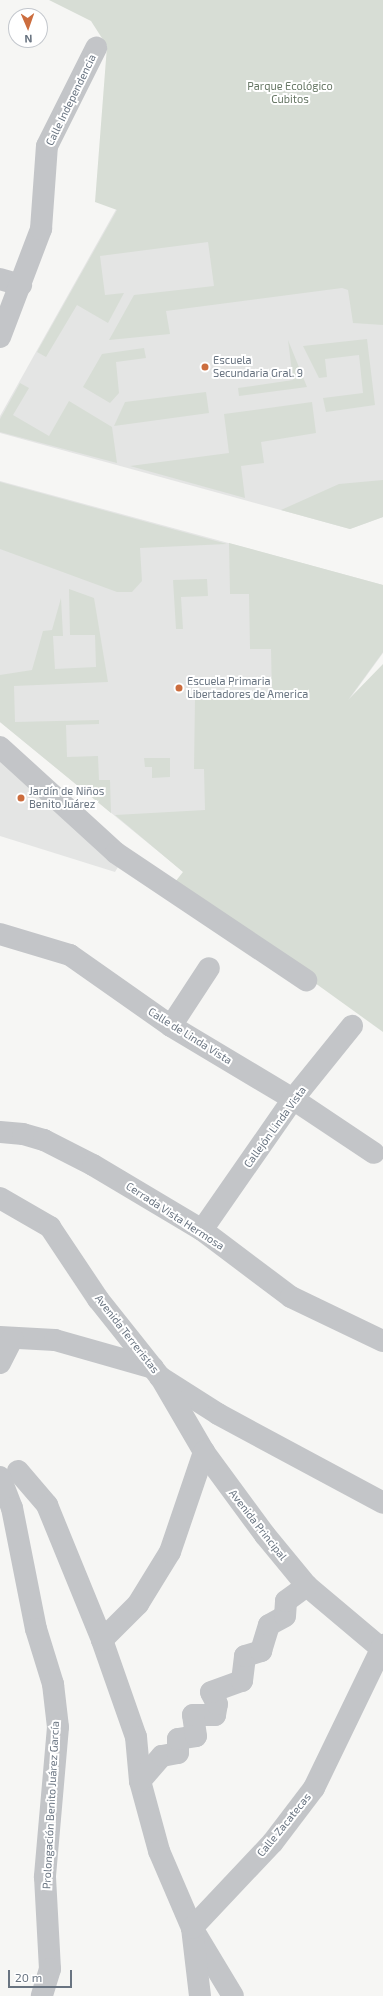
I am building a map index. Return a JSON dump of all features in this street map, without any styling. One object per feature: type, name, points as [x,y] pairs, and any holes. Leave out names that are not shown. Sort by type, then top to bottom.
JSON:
[{"type":"street","name":"Calle Independencia","points":[[0,337],[41,229],[47,146],[96,48]]},
{"type":"street","points":[[0,279],[21,285]]},
{"type":"street","points":[[0,747],[116,853],[306,980]]},
{"type":"street","name":"Calle de Linda Vista","points":[[0,934],[70,955],[170,1026],[294,1099],[374,1153]]},
{"type":"street","points":[[170,1026],[208,968]]},
{"type":"street","name":"Callejón Linda Vista","points":[[202,1230],[294,1099],[352,1026]]},
{"type":"street","name":"Cerrada Vista Hermosa","points":[[0,1132],[23,1134],[44,1140],[93,1165],[202,1230],[291,1296],[383,1341]]},
{"type":"street","name":"Avenida Terreristas","points":[[0,1198],[50,1227],[98,1299],[157,1373],[218,1414],[383,1503]]},
{"type":"street","points":[[0,1363],[6,1338],[55,1340],[157,1373]]},
{"type":"street","name":"Avenida Principal","points":[[157,1373],[204,1452],[307,1586],[382,1648]]},
{"type":"street","points":[[102,1640],[138,1604],[170,1552],[204,1452]]},
{"type":"street","points":[[9,1474],[47,1506],[102,1640],[136,1737],[140,1781],[159,1851],[192,1928],[233,1996]]},
{"type":"street","name":"Prolongación Benito Juárez García","points":[[9,1474],[12,1508],[36,1629],[53,1684],[58,1727],[45,1877],[50,1968],[42,1996]]},
{"type":"street","points":[[140,1781],[162,1756],[178,1753],[178,1739],[196,1736],[193,1715],[215,1715],[217,1704],[211,1692],[242,1681],[245,1656],[261,1651],[269,1625],[285,1616],[286,1601],[307,1586]]},
{"type":"street","name":"Calle Zacatecas","points":[[192,1928],[273,1842],[314,1788],[382,1648]]},
{"type":"street","points":[[192,1928],[200,1996]]},
{"type":"shaded area","name":"Escuela Secundaria Gral. 9","points":[[118,206],[383,292],[383,517],[350,529],[0,433],[0,416]]},
{"type":"shaded area","name":"Escuela Primaria Libertadores de America","points":[[0,481],[383,585],[383,653],[311,752],[203,888],[0,722]]},
{"type":"shaded area","name":"Jardín de Niños Benito Juárez","points":[[0,760],[118,867],[115,872],[0,836]]},
{"type":"green space","name":"Parque Ecológico Cubitos","points":[[49,0],[383,0],[383,325],[353,323],[348,290],[342,288],[166,311],[170,334],[109,340],[134,295],[214,286],[208,242],[100,256],[105,295],[124,293],[108,323],[77,305],[46,357],[37,352],[117,210],[95,202],[107,46],[91,21]]},
{"type":"green space","points":[[367,339],[375,405],[326,412],[323,398],[363,393],[359,355],[325,359],[327,377],[319,378],[303,346]]},
{"type":"green space","points":[[288,340],[307,387],[239,396],[238,388],[293,380]]},
{"type":"green space","points":[[144,348],[146,358],[116,362],[119,393],[110,403],[83,387],[102,354]]},
{"type":"green space","points":[[20,383],[29,388],[13,415],[49,436],[69,401],[112,427],[117,463],[0,432],[0,419]]},
{"type":"green space","points":[[206,392],[209,413],[114,426],[125,402]]},
{"type":"green space","points":[[312,402],[316,433],[261,442],[264,463],[241,466],[245,498],[130,466],[229,453],[224,414]]},
{"type":"green space","points":[[383,480],[383,517],[350,529],[281,510],[339,484]]},
{"type":"green space","points":[[0,482],[227,544],[140,548],[142,581],[132,592],[117,592],[0,549]]},
{"type":"green space","points":[[229,543],[383,585],[383,652],[348,700],[383,664],[383,1032],[175,882],[183,872],[115,815],[205,810],[204,769],[194,769],[195,698],[272,696],[271,649],[250,649],[249,594],[230,594]]},
{"type":"green space","points":[[207,579],[208,596],[181,597],[183,629],[176,629],[173,580]]},
{"type":"green space","points":[[69,589],[94,598],[108,682],[14,686],[15,722],[99,720],[99,724],[66,725],[67,757],[98,756],[99,780],[110,780],[111,813],[0,722],[0,675],[32,670],[43,631],[52,630],[61,598],[63,636],[53,636],[55,669],[96,667],[95,635],[70,635]]},
{"type":"green space","points":[[144,758],[170,758],[170,777],[152,778],[152,767],[145,767]]},
{"type":"place","name":"Escuela Secundaria Gral. 9","points":[[205,367]]},
{"type":"place","name":"Escuela Primaria Libertadores de America","points":[[179,688]]},
{"type":"place","name":"Jardín de Niños Benito Juárez","points":[[21,798]]}]
